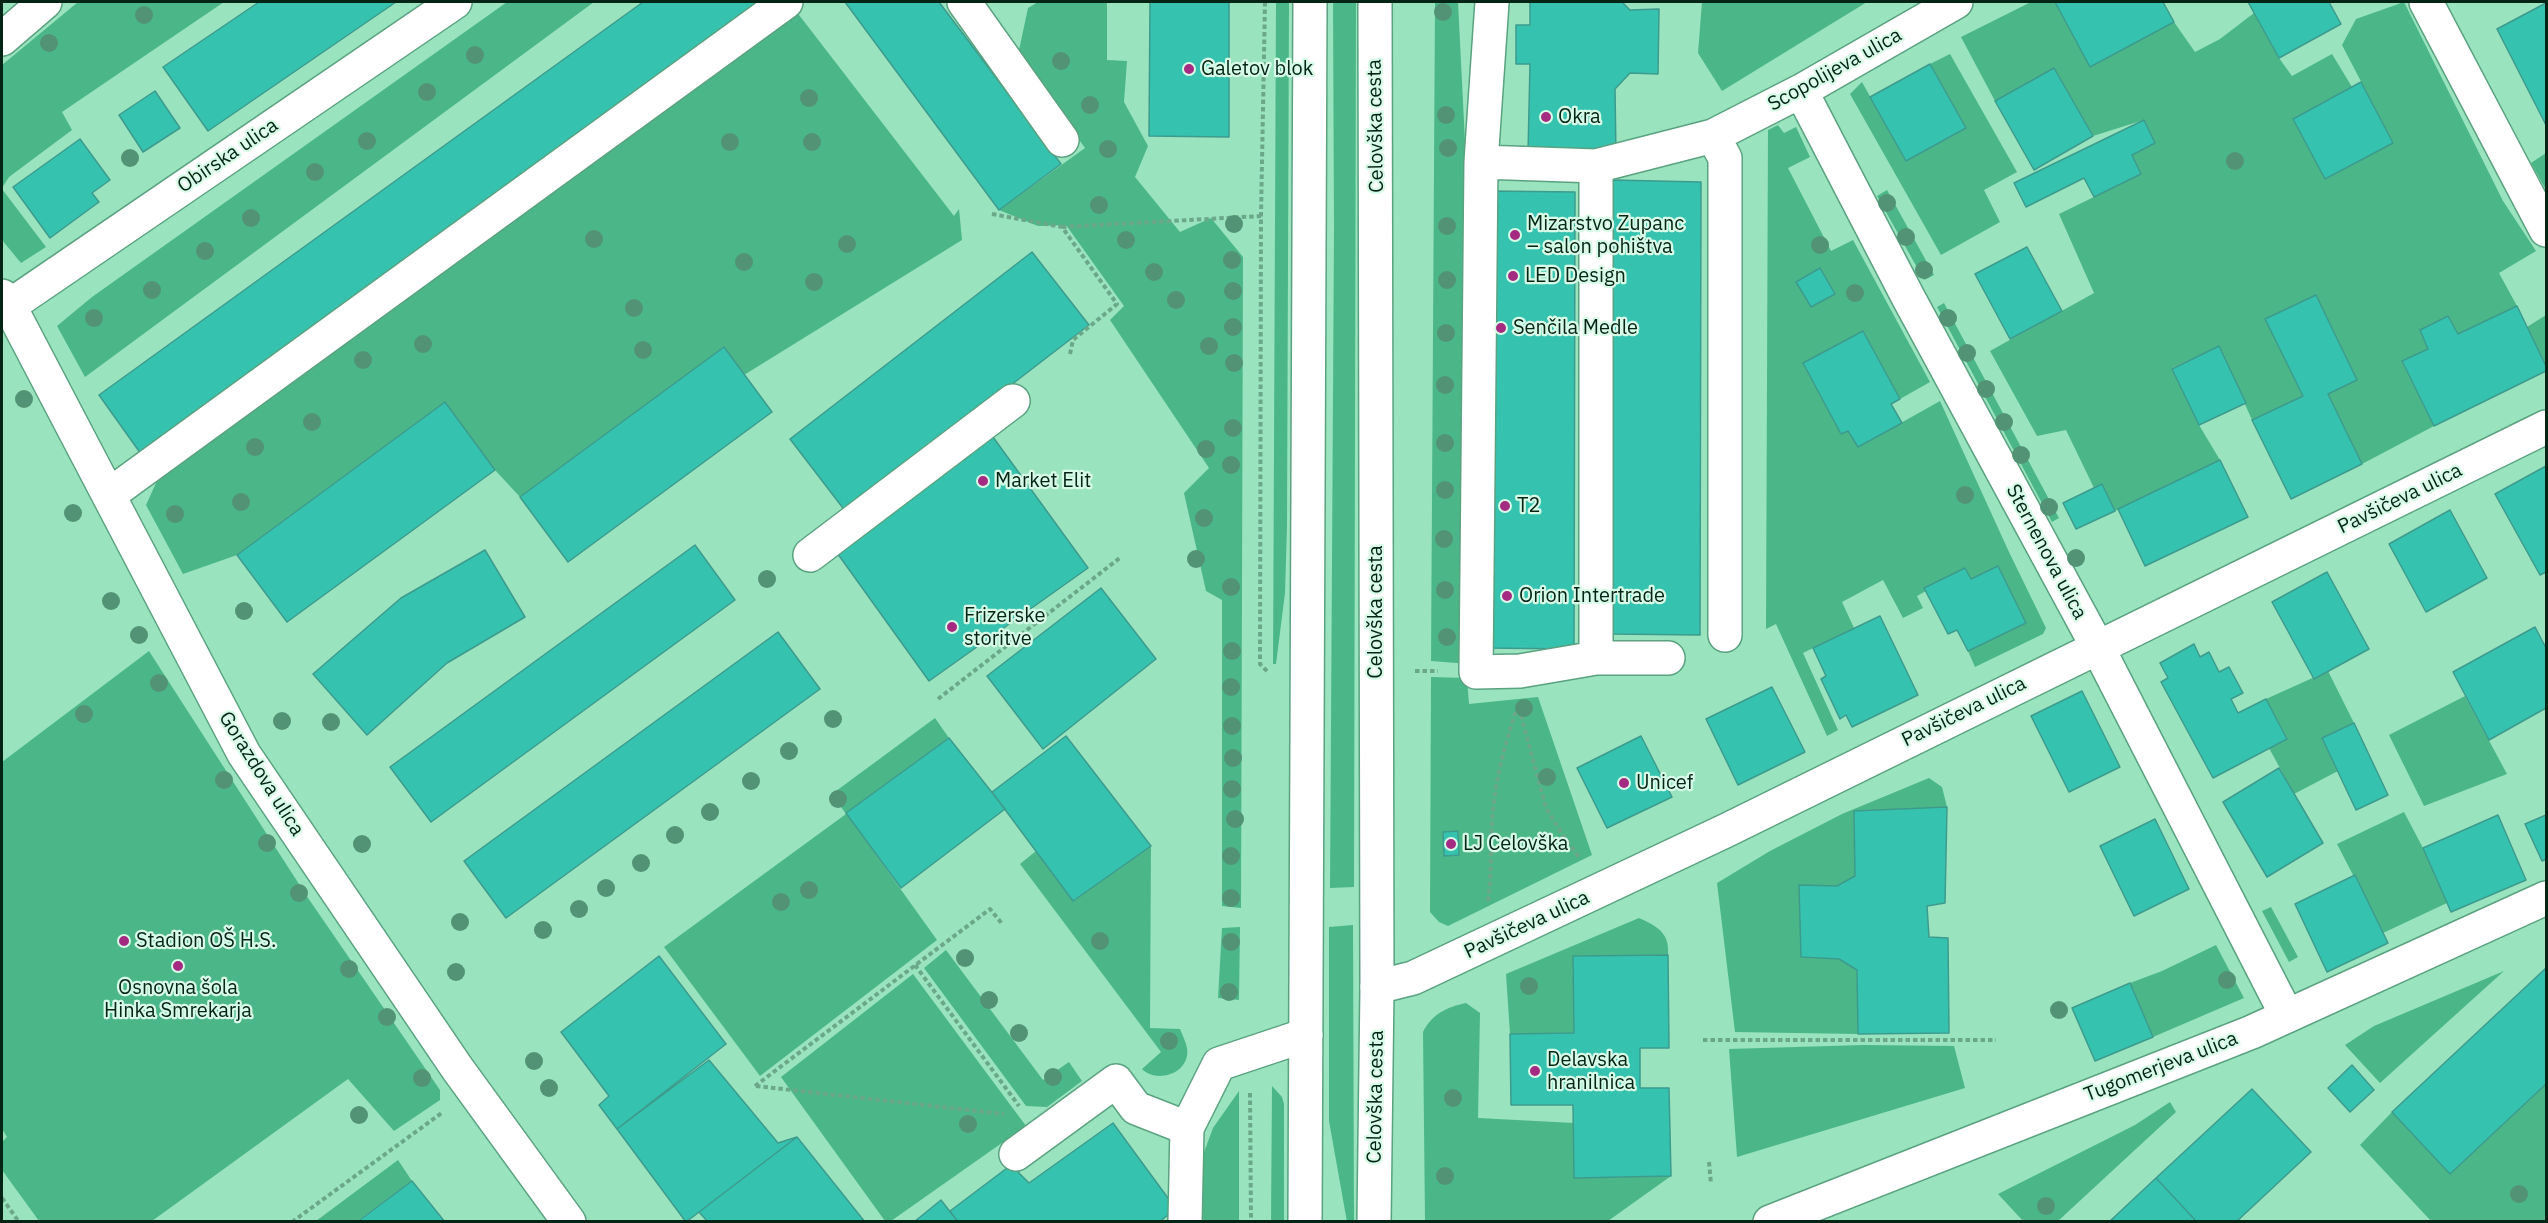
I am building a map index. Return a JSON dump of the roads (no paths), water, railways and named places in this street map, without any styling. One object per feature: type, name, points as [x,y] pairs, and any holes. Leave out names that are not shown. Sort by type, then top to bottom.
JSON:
[{"type":"street","points":[[2,39],[45,2]]},
{"type":"street","name":"Obirska ulica","points":[[4,304],[455,2]]},
{"type":"street","points":[[109,495],[786,2]]},
{"type":"street","points":[[964,2],[1062,140]]},
{"type":"street","points":[[1305,1221],[1310,2]]},
{"type":"street","name":"Celovška cesta","points":[[1374,1221],[1377,987],[1375,2]]},
{"type":"street","points":[[1492,2],[1481,162],[1476,672],[1520,671],[1596,658],[1668,658]]},
{"type":"street","name":"Scopolijeva ulica","points":[[1481,162],[1596,166],[1713,136],[1801,91],[1956,2]]},
{"type":"street","points":[[2426,2],[2547,230]]},
{"type":"street","name":"Sternenova ulica","points":[[1801,91],[1908,297],[2097,646],[2286,1014]]},
{"type":"street","points":[[1713,136],[1725,158],[1725,635]]},
{"type":"street","points":[[1596,166],[1596,658]]},
{"type":"street","name":"Gorazdova ulica","points":[[4,304],[109,495],[244,754],[473,1090],[569,1221]]},
{"type":"street","points":[[810,555],[1013,401]]},
{"type":"street","name":"Pavšičeva ulica","points":[[1377,987],[1413,978],[1621,880],[2547,427]]},
{"type":"street","name":"Tugomerjeva ulica","points":[[1770,1221],[2252,1032],[2286,1014],[2547,898]]},
{"type":"street","points":[[1185,1221],[1187,1128],[1219,1064],[1306,1035]]},
{"type":"street","points":[[1027,1136],[1116,1081],[1136,1108],[1187,1128]]},
{"type":"place","name":"Galetov blok","points":[[1189,69]]},
{"type":"place","name":"Okra","points":[[1546,117]]},
{"type":"place","name":"Mizarstvo Zupanc – salon pohištva","points":[[1515,235]]},
{"type":"place","name":"LED Design","points":[[1513,276]]},
{"type":"place","name":"Senčila Medle","points":[[1501,328]]},
{"type":"place","name":"Market Elit","points":[[983,481]]},
{"type":"place","name":"T2","points":[[1505,506]]},
{"type":"place","name":"Orion Intertrade","points":[[1507,596]]},
{"type":"place","name":"Frizerske storitve","points":[[952,627]]},
{"type":"place","name":"Unicef","points":[[1624,783]]},
{"type":"place","name":"LJ Celovška","points":[[1451,844]]},
{"type":"place","name":"Stadion OŠ H.S.","points":[[124,941]]},
{"type":"place","name":"Osnovna šola Hinka Smrekarja","points":[[178,966]]},
{"type":"place","name":"Delavska hranilnica","points":[[1535,1071]]}]
